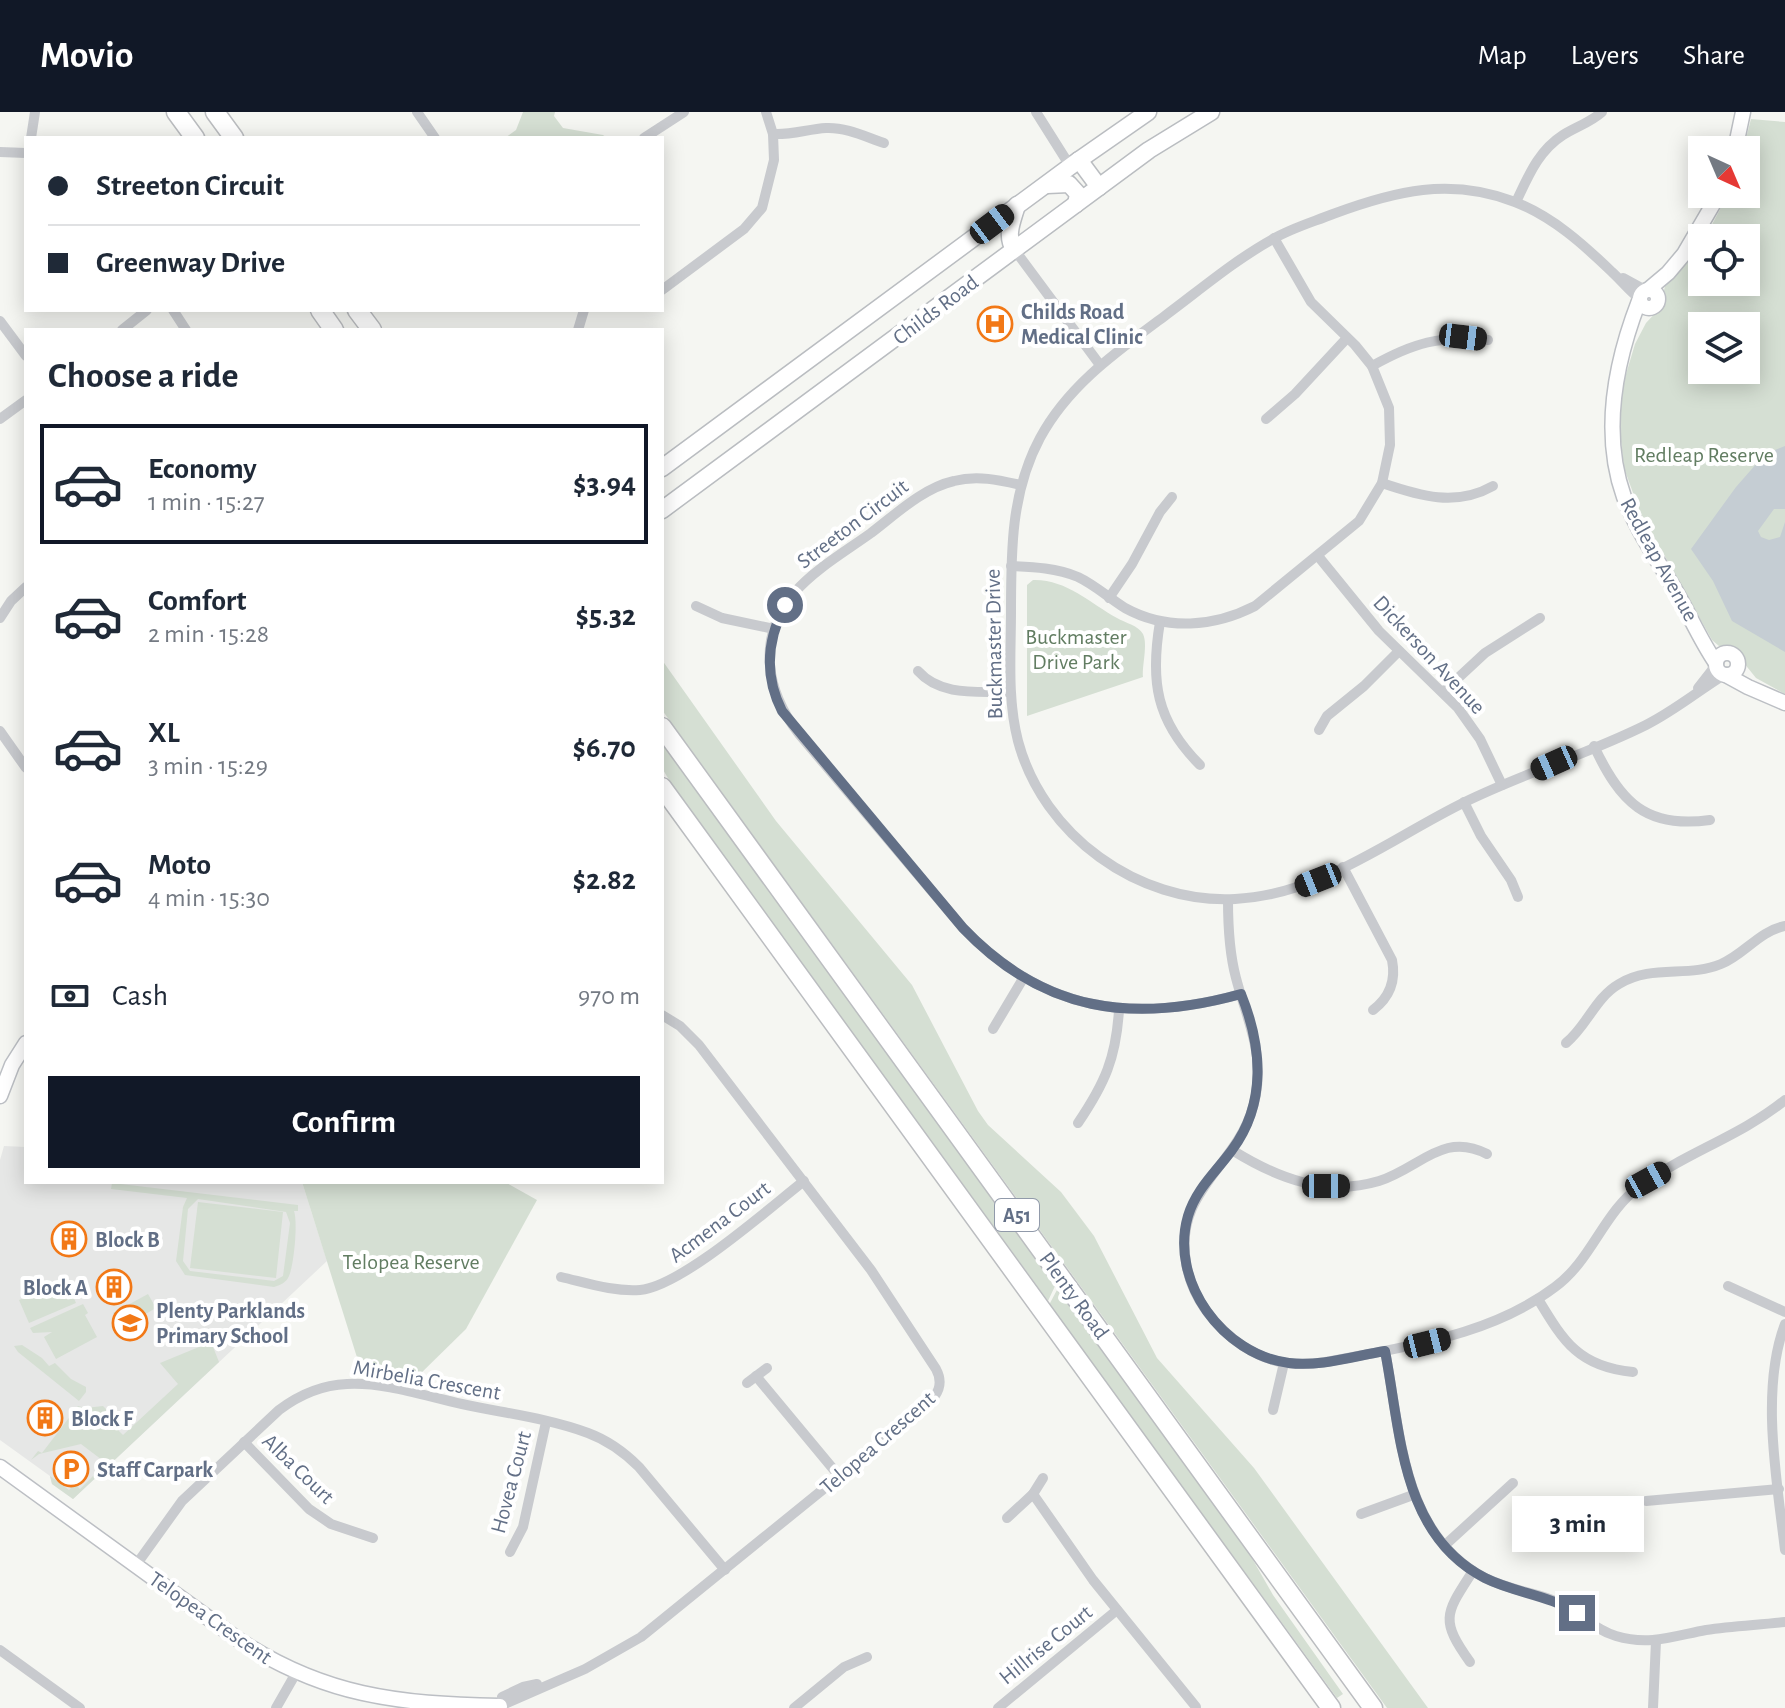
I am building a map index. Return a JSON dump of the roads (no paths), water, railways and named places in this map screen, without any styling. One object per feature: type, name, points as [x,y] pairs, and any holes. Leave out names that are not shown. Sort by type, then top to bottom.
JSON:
[{"type":"highway","points":[[176,112],[194,136]]},
{"type":"highway","points":[[215,112],[233,136]]},
{"type":"highway","name":"Plenty Road","points":[[664,730],[1369,1707]]},
{"type":"highway","name":"Plenty Road","points":[[664,790],[1331,1708]]},
{"type":"main road","name":"Childs Road","points":[[664,467],[1074,163],[1148,112]]},
{"type":"main road","name":"Childs Road","points":[[664,509],[1149,150],[1211,112]]},
{"type":"main road","points":[[1074,163],[1095,190]]},
{"type":"main road","points":[[1045,185],[1069,184],[1078,194],[1076,204]]},
{"type":"main road","points":[[1014,249],[1010,242],[1010,229],[1017,205]]},
{"type":"street","points":[[31,136],[35,112]]},
{"type":"street","points":[[417,112],[430,136]]},
{"type":"street","points":[[647,136],[684,112]]},
{"type":"street","points":[[664,289],[744,229],[762,208],[774,160],[773,134],[766,112]]},
{"type":"street","points":[[1036,112],[1074,163]]},
{"type":"street","points":[[1516,202],[1533,166],[1547,148],[1564,134],[1602,112]]},
{"type":"street","points":[[1738,136],[1743,112]]},
{"type":"street","points":[[773,134],[796,134],[829,128],[884,143]]},
{"type":"street","points":[[0,152],[24,153]]},
{"type":"street","name":"Buckmaster Drive","points":[[1647,297],[1614,274],[1563,228],[1516,202],[1466,190],[1410,190],[1367,201],[1274,238],[1247,255],[1100,365],[1074,391],[1040,439],[1015,508],[1011,566],[1010,692],[1017,737],[1031,776],[1052,810],[1078,839],[1104,861],[1141,882],[1180,894],[1228,900],[1285,892],[1318,880],[1464,802],[1649,724],[1695,693],[1724,666]]},
{"type":"street","points":[[1647,297],[1697,236],[1712,208]]},
{"type":"street","points":[[1011,566],[1062,572],[1089,583],[1109,598],[1160,622],[1207,623],[1239,614],[1267,598],[1359,521],[1375,498],[1388,464],[1391,426],[1384,393],[1372,366],[1311,302],[1274,238]]},
{"type":"street","points":[[1014,249],[1100,365]]},
{"type":"street","name":"Redleap Avenue","points":[[1647,297],[1627,343],[1613,401],[1612,438],[1624,496],[1641,532],[1701,634],[1724,666],[1778,700]]},
{"type":"street","points":[[125,328],[145,312]]},
{"type":"street","points":[[134,321],[154,312]]},
{"type":"street","points":[[0,321],[24,353]]},
{"type":"street","points":[[1372,366],[1409,346],[1436,339],[1463,337],[1488,340]]},
{"type":"street","points":[[1266,419],[1295,394],[1347,338]]},
{"type":"street","points":[[0,419],[24,401]]},
{"type":"street","name":"Streeton Circuit","points":[[1021,485],[972,478],[932,489],[804,583],[785,605],[770,646],[770,674],[778,702],[789,720],[963,928],[992,955],[1024,977],[1068,998],[1119,1010],[1184,1008],[1241,994]]},
{"type":"street","points":[[1382,483],[1436,498],[1464,498],[1493,486]]},
{"type":"street","points":[[1109,598],[1172,497]]},
{"type":"street","name":"Dickerson Avenue","points":[[1318,556],[1399,651],[1443,692],[1480,739],[1502,785]]},
{"type":"street","points":[[0,618],[24,589]]},
{"type":"street","points":[[696,606],[722,618],[774,629]]},
{"type":"street","points":[[1443,692],[1485,653],[1540,618]]},
{"type":"street","points":[[1160,622],[1155,681],[1162,712],[1177,740],[1200,765]]},
{"type":"street","points":[[1319,730],[1327,716],[1364,686],[1399,651]]},
{"type":"street","points":[[918,671],[931,682],[948,689],[1010,692]]},
{"type":"street","points":[[0,731],[24,765]]},
{"type":"street","points":[[1594,746],[1612,783],[1642,811],[1679,822],[1710,820]]},
{"type":"street","points":[[1464,802],[1518,897]]},
{"type":"street","points":[[1343,867],[1394,969],[1391,989],[1373,1010]]},
{"type":"street","points":[[1228,900],[1231,949],[1241,994],[1255,1033],[1258,1070],[1253,1107],[1232,1150],[1207,1179],[1192,1204],[1185,1233],[1186,1264],[1195,1292],[1227,1333],[1249,1350],[1284,1363],[1312,1364],[1427,1343],[1467,1332],[1538,1299],[1574,1271],[1615,1209],[1636,1189],[1760,1118],[1785,1100]]},
{"type":"street","points":[[1566,1043],[1579,1031],[1606,994],[1631,977],[1660,971],[1710,968],[1733,958],[1768,931],[1785,926]]},
{"type":"street","points":[[993,1029],[1024,977]]},
{"type":"street","points":[[1078,1123],[1104,1083],[1112,1064],[1119,1010]]},
{"type":"street","name":"Telopea Crescent","points":[[0,1467],[236,1638],[293,1671],[335,1687],[380,1698],[450,1703],[483,1696],[504,1705],[523,1687],[551,1683],[596,1664],[641,1637],[932,1400],[940,1380],[878,1279],[804,1181],[699,1045],[680,1026],[664,1016]]},
{"type":"street","points":[[0,1096],[6,1069],[24,1033]]},
{"type":"street","points":[[6,1069],[24,1046]]},
{"type":"street","points":[[1232,1150],[1278,1176],[1326,1186],[1378,1181],[1454,1145],[1470,1146],[1487,1154]]},
{"type":"street","name":"Acmena Court","points":[[561,1277],[619,1289],[660,1286],[684,1273],[804,1181]]},
{"type":"street","points":[[1728,1286],[1785,1312]]},
{"type":"street","points":[[1538,1299],[1564,1340],[1583,1358],[1607,1368],[1633,1372]]},
{"type":"street","points":[[1785,1324],[1774,1365],[1771,1397],[1785,1550]]},
{"type":"street","points":[[1385,1351],[1413,1495],[1427,1523],[1444,1546],[1473,1571],[1502,1586],[1556,1601],[1601,1630],[1640,1641],[1656,1641],[1705,1630],[1785,1622]]},
{"type":"street","points":[[1273,1410],[1284,1363]]},
{"type":"street","points":[[767,1368],[751,1380],[839,1476]]},
{"type":"street","name":"Mirbelia Crescent","points":[[136,1565],[182,1501],[279,1410],[317,1389],[369,1384],[546,1422],[591,1434],[613,1445],[631,1459],[725,1570]]},
{"type":"street","name":"Hovea Court","points":[[510,1552],[523,1527],[546,1422]]},
{"type":"street","name":"Alba Court","points":[[244,1442],[295,1496],[321,1518],[373,1538]]},
{"type":"street","points":[[1007,1518],[1033,1494],[1043,1478]]},
{"type":"street","points":[[1444,1546],[1513,1483]]},
{"type":"street","points":[[1646,1501],[1779,1489]]},
{"type":"street","name":"Hillrise Court","points":[[1033,1494],[1079,1562],[1195,1708],[1206,1700]]},
{"type":"street","points":[[1361,1514],[1413,1495]]},
{"type":"street","points":[[1470,1662],[1451,1634],[1449,1619],[1454,1602],[1473,1571]]},
{"type":"street","name":"Hillrise Court","points":[[998,1708],[1117,1610]]},
{"type":"street","points":[[1653,1708],[1656,1641]]},
{"type":"street","points":[[0,1650],[80,1708]]},
{"type":"street","points":[[794,1708],[844,1667],[867,1657]]},
{"type":"street","points":[[276,1708],[293,1671]]},
{"type":"place","name":"Childs Road Medical Clinic","points":[[995,324]]},
{"type":"place","name":"Block B","points":[[69,1239]]},
{"type":"place","name":"Block A","points":[[114,1287]]},
{"type":"place","name":"Plenty Parklands Primary School","points":[[130,1323]]},
{"type":"place","name":"Block F","points":[[45,1418]]},
{"type":"place","name":"Staff Carpark","points":[[71,1469]]},
{"type":"park label","name":"Redleap Reserve","points":[[1704,454]]},
{"type":"park label","name":"Buckmaster Drive Park","points":[[1076,648]]},
{"type":"park label","name":"Telopea Reserve","points":[[411,1261]]}]
